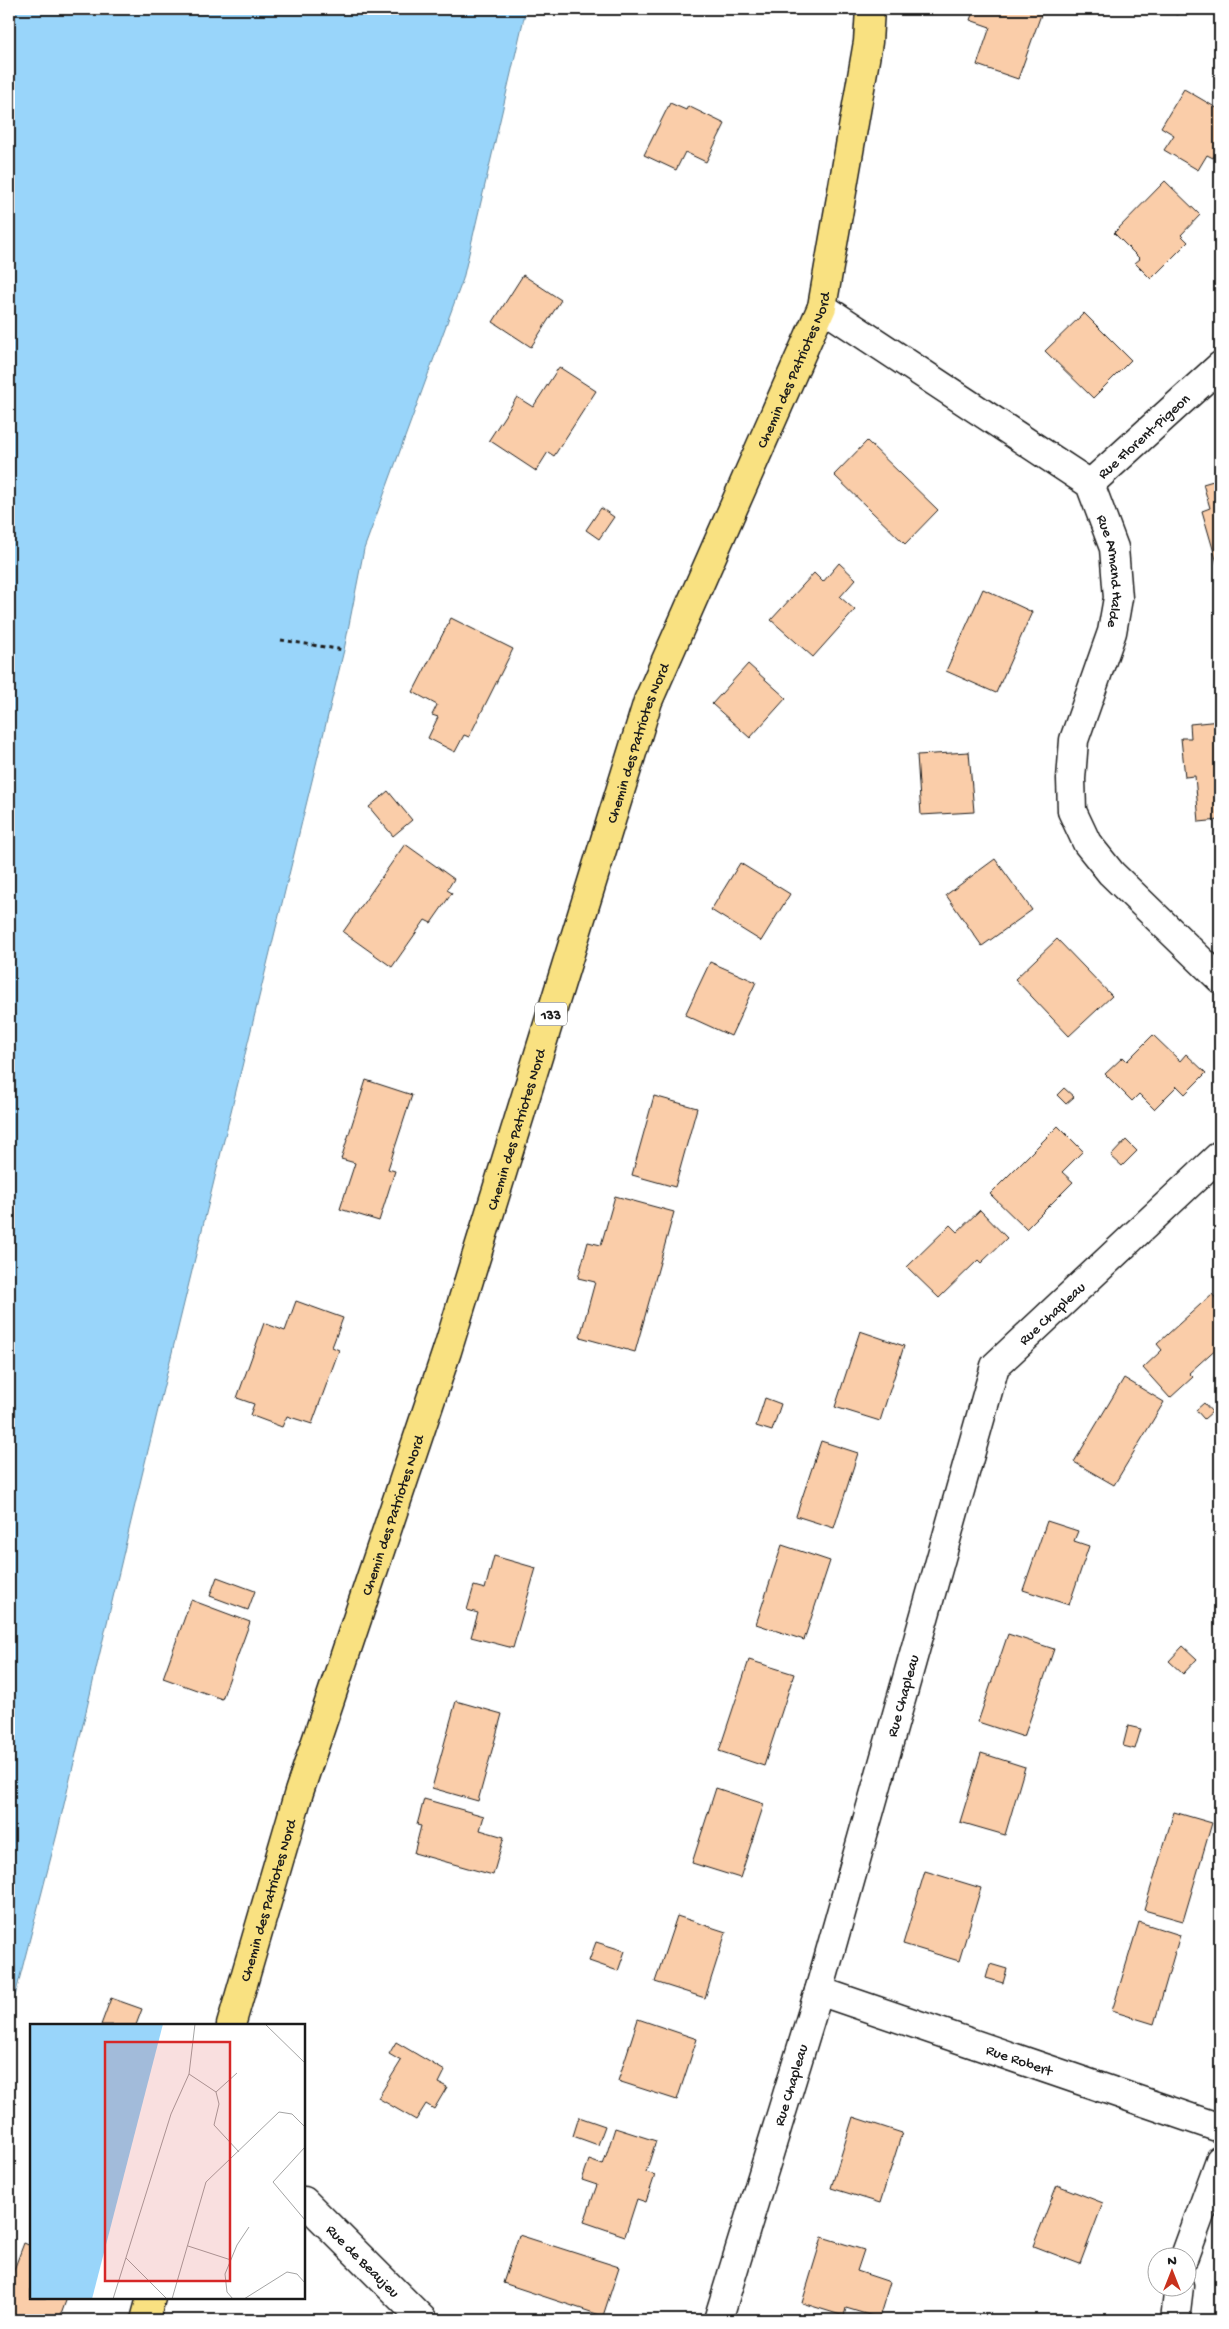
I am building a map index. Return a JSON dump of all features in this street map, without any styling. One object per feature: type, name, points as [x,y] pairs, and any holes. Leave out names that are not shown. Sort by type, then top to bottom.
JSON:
[{"type":"main road","name":"Chemin des Patriotes Nord","points":[[231,2024],[299,1792],[450,1342],[648,700],[822,307],[868,42],[870,9]]},
{"type":"main road","points":[[145,2320],[152,2299]]},
{"type":"street","points":[[822,307],[1090,484]]},
{"type":"street","name":"Rue Florent-Pigeon","points":[[1090,484],[1220,366]]},
{"type":"street","name":"Rue Armand Halde","points":[[1090,484],[1114,548],[1118,598],[1112,632],[1074,740],[1071,779],[1072,811],[1087,843],[1111,872],[1220,979]]},
{"type":"street","name":"Rue Chapleau","points":[[718,2320],[819,1991],[996,1366],[1220,1154]]},
{"type":"street","name":"Rue Robert","points":[[819,1991],[1220,2128]]},
{"type":"street","points":[[1189,2246],[1220,2160]]},
{"type":"street","name":"Rue de Beaujeu","points":[[305,2202],[423,2320]]},
{"type":"street","points":[[1175,2320],[1178,2296]]},
{"type":"path","points":[[281,640],[344,650]]},
{"type":"water","points":[[9,9],[526,9],[463,279],[364,549],[344,650],[142,1475],[57,1834],[9,2019]]},
{"type":"building","points":[[974,9],[1043,9],[1018,79],[977,65],[990,27],[970,20]]},
{"type":"building","points":[[1173,9],[1186,9],[1176,15]]},
{"type":"building","points":[[1184,89],[1220,110],[1220,146],[1213,158],[1207,155],[1198,170],[1164,150],[1174,135],[1161,127]]},
{"type":"building","points":[[670,103],[686,110],[688,106],[725,124],[706,162],[685,152],[676,170],[644,155]]},
{"type":"building","points":[[1165,181],[1200,215],[1181,235],[1188,242],[1151,279],[1135,263],[1140,259],[1114,233]]},
{"type":"building","points":[[523,275],[561,300],[531,347],[493,322]]},
{"type":"building","points":[[1084,313],[1131,360],[1093,398],[1045,351]]},
{"type":"building","points":[[559,367],[596,391],[554,456],[548,452],[536,471],[489,440],[517,397],[533,407]]},
{"type":"building","points":[[867,441],[938,510],[905,544],[834,475]]},
{"type":"building","points":[[1220,479],[1220,573],[1202,511],[1210,508],[1203,484]]},
{"type":"building","points":[[601,508],[614,517],[599,539],[586,530]]},
{"type":"building","points":[[839,563],[856,579],[840,597],[855,610],[813,657],[771,620],[814,573],[823,582]]},
{"type":"building","points":[[983,589],[1032,612],[996,693],[946,671]]},
{"type":"building","points":[[451,618],[513,649],[469,737],[464,735],[455,752],[428,738],[438,717],[432,715],[437,705],[413,692]]},
{"type":"building","points":[[748,664],[786,698],[750,738],[712,704]]},
{"type":"building","points":[[1220,721],[1220,820],[1199,822],[1195,776],[1185,777],[1181,738],[1191,738],[1190,724]]},
{"type":"building","points":[[969,752],[974,812],[921,815],[917,755]]},
{"type":"building","points":[[388,791],[412,820],[393,836],[369,807]]},
{"type":"building","points":[[405,844],[454,879],[447,890],[452,893],[431,923],[425,920],[392,967],[343,932]]},
{"type":"building","points":[[995,859],[1032,910],[982,946],[946,895]]},
{"type":"building","points":[[740,863],[790,894],[761,941],[711,910]]},
{"type":"building","points":[[1057,939],[1112,996],[1069,1036],[1015,979]]},
{"type":"building","points":[[710,962],[756,982],[731,1036],[685,1015]]},
{"type":"building","points":[[1153,1035],[1180,1061],[1186,1054],[1206,1073],[1185,1094],[1177,1086],[1154,1109],[1139,1094],[1132,1101],[1105,1074],[1123,1057],[1127,1061]]},
{"type":"building","points":[[366,1080],[412,1095],[388,1169],[395,1171],[379,1221],[340,1209],[355,1163],[341,1159]]},
{"type":"building","points":[[1064,1088],[1074,1097],[1066,1104],[1057,1095]]},
{"type":"building","points":[[654,1096],[697,1108],[675,1187],[632,1175]]},
{"type":"building","points":[[1058,1126],[1083,1151],[1062,1172],[1073,1182],[1026,1229],[990,1194]]},
{"type":"building","points":[[1126,1140],[1137,1151],[1122,1166],[1111,1156]]},
{"type":"building","points":[[615,1196],[674,1212],[635,1352],[580,1337],[595,1282],[578,1278],[588,1242],[601,1245]]},
{"type":"building","points":[[980,1210],[1007,1238],[981,1263],[978,1260],[939,1298],[907,1267],[950,1225],[957,1232]]},
{"type":"building","points":[[1212,1294],[1220,1303],[1220,1345],[1189,1373],[1193,1377],[1170,1398],[1143,1368],[1162,1350],[1157,1344]]},
{"type":"building","points":[[296,1301],[343,1318],[332,1347],[339,1350],[312,1424],[287,1416],[282,1427],[250,1415],[254,1404],[237,1398],[264,1323],[285,1331]]},
{"type":"building","points":[[860,1331],[904,1346],[880,1421],[835,1407]]},
{"type":"building","points":[[1124,1378],[1164,1402],[1114,1485],[1074,1462]]},
{"type":"building","points":[[765,1398],[781,1404],[772,1431],[756,1426]]},
{"type":"building","points":[[1204,1403],[1212,1412],[1204,1419],[1196,1410]]},
{"type":"building","points":[[821,1441],[858,1453],[834,1528],[796,1516]]},
{"type":"building","points":[[1047,1521],[1078,1531],[1074,1541],[1089,1546],[1069,1605],[1023,1590]]},
{"type":"building","points":[[782,1545],[830,1561],[804,1640],[756,1624]]},
{"type":"building","points":[[494,1556],[536,1568],[513,1648],[471,1637],[478,1613],[467,1610],[474,1586],[485,1589]]},
{"type":"building","points":[[217,1577],[255,1591],[248,1610],[210,1596]]},
{"type":"building","points":[[191,1600],[250,1622],[222,1699],[163,1678]]},
{"type":"building","points":[[1008,1634],[1054,1649],[1024,1737],[978,1722]]},
{"type":"building","points":[[1183,1646],[1197,1659],[1183,1674],[1169,1661]]},
{"type":"building","points":[[749,1660],[794,1674],[764,1766],[719,1751]]},
{"type":"building","points":[[456,1701],[502,1714],[478,1801],[432,1788]]},
{"type":"building","points":[[1128,1726],[1141,1729],[1135,1749],[1123,1746]]},
{"type":"building","points":[[981,1753],[1025,1767],[1005,1835],[960,1822]]},
{"type":"building","points":[[716,1788],[764,1804],[740,1878],[692,1863]]},
{"type":"building","points":[[424,1799],[484,1816],[480,1830],[504,1837],[493,1875],[414,1853],[421,1826],[417,1825]]},
{"type":"building","points":[[1174,1812],[1212,1823],[1183,1921],[1144,1910]]},
{"type":"building","points":[[925,1871],[981,1888],[959,1961],[903,1944]]},
{"type":"building","points":[[677,1916],[726,1932],[705,1998],[655,1982]]},
{"type":"building","points":[[1139,1922],[1180,1935],[1154,2024],[1112,2011]]},
{"type":"building","points":[[596,1942],[625,1951],[618,1971],[589,1961]]},
{"type":"building","points":[[990,1964],[1007,1969],[1003,1983],[986,1978]]},
{"type":"building","points":[[111,1998],[142,2009],[136,2024],[101,2024]]},
{"type":"building","points":[[638,2019],[697,2039],[677,2100],[618,2081]]},
{"type":"building","points":[[396,2042],[445,2071],[439,2083],[447,2087],[434,2109],[426,2104],[416,2120],[378,2098],[401,2061],[389,2054]]},
{"type":"building","points":[[579,2117],[605,2126],[598,2145],[573,2136]]},
{"type":"building","points":[[853,2117],[902,2133],[880,2203],[831,2188]]},
{"type":"building","points":[[615,2128],[656,2141],[646,2172],[655,2175],[646,2202],[637,2199],[625,2236],[584,2222],[597,2185],[582,2180],[589,2160],[603,2165]]},
{"type":"building","points":[[1057,2185],[1103,2203],[1080,2264],[1033,2246]]},
{"type":"building","points":[[519,2235],[619,2267],[603,2316],[503,2283]]},
{"type":"building","points":[[822,2237],[864,2250],[857,2271],[890,2282],[879,2318],[846,2308],[844,2316],[802,2303]]},
{"type":"building","points":[[24,2243],[30,2246],[30,2299],[67,2299],[59,2320],[9,2320],[9,2283]]}]
